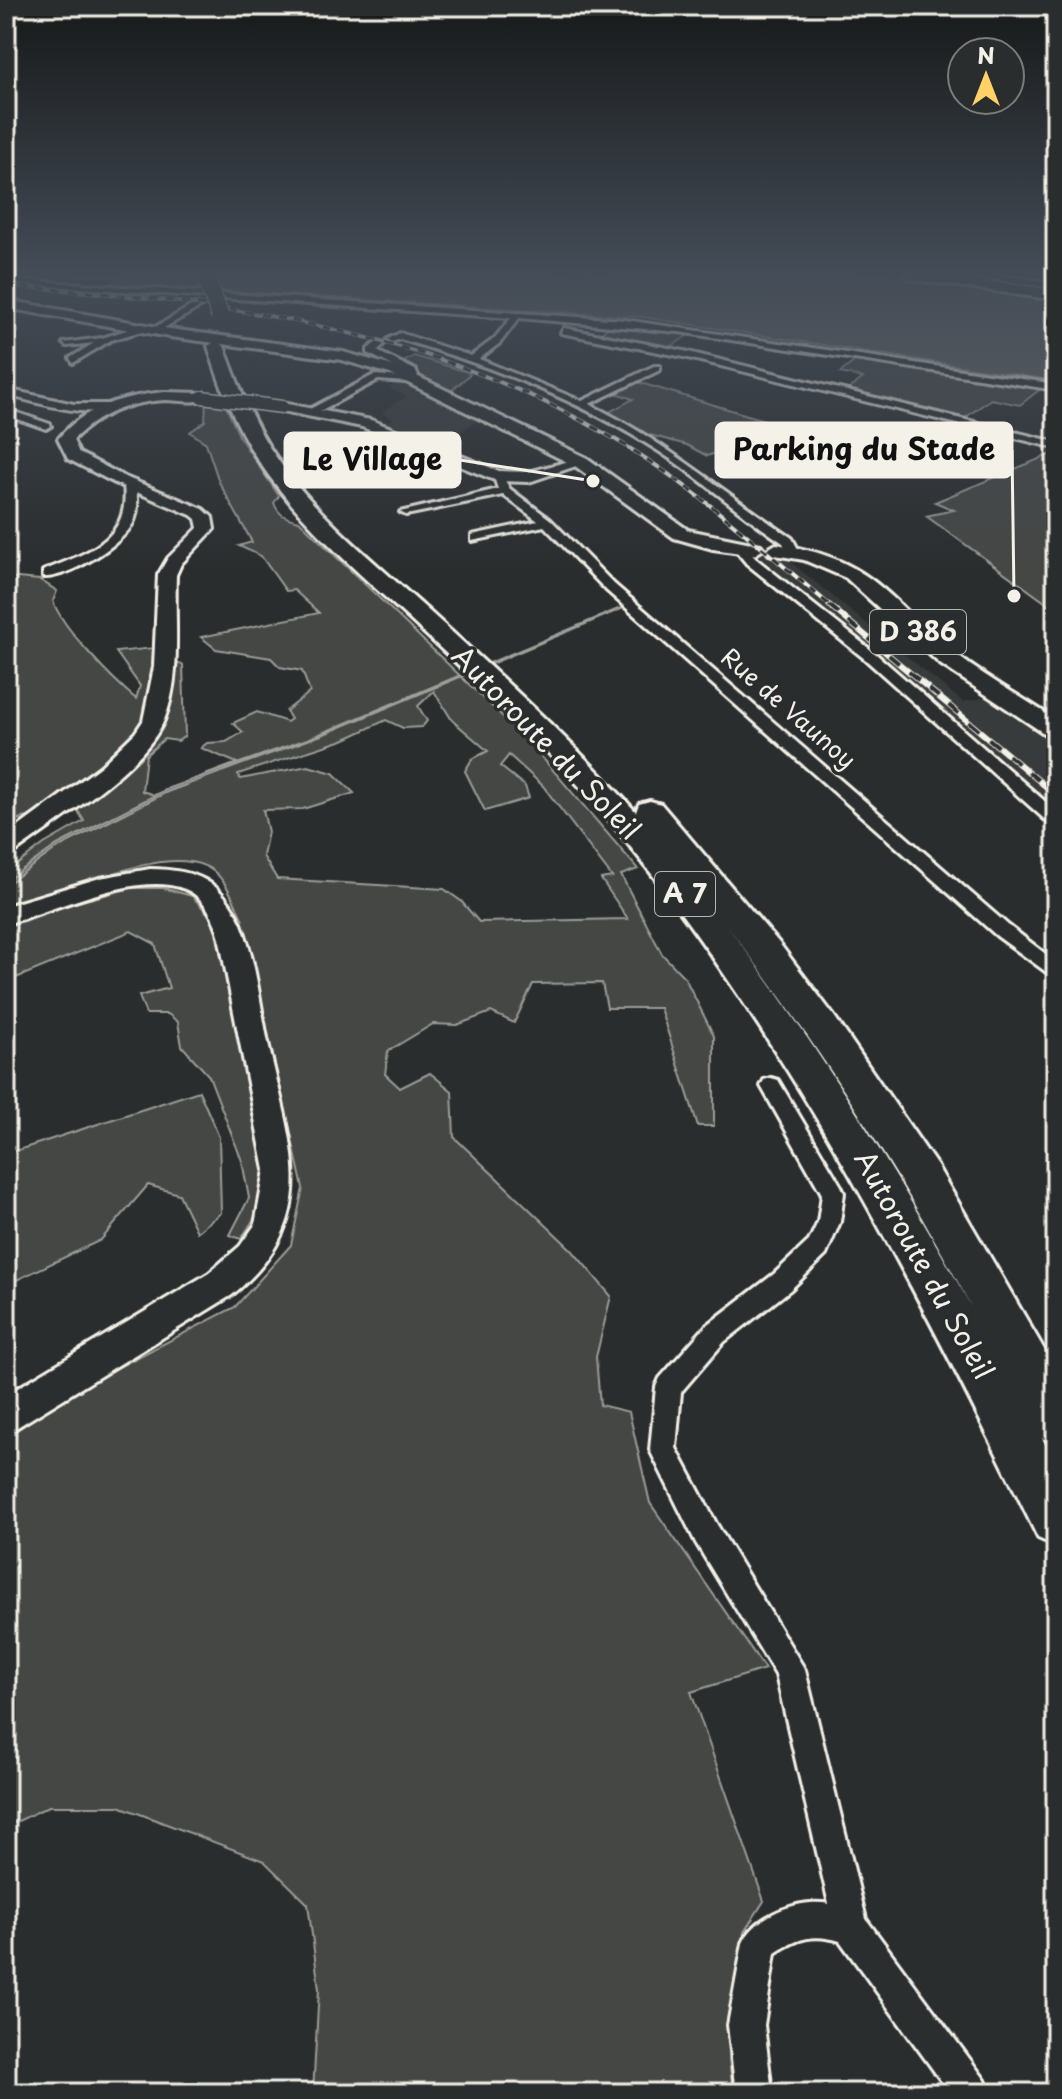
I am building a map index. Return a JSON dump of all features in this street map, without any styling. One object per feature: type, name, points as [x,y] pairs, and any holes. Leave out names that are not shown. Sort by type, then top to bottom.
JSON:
[{"type":"highway","name":"Autoroute du Soleil","points":[[231,373],[250,430],[286,483],[333,535],[586,775],[674,879],[762,995],[920,1250],[1056,1520]]},
{"type":"highway","name":"Autoroute du Soleil","points":[[239,373],[267,427],[303,478],[353,530],[609,764],[742,919],[841,1055],[895,1137],[962,1249],[1056,1419]]},
{"type":"main road","name":"D 386","points":[[394,373],[581,462],[605,476],[673,529],[700,540],[766,549],[847,568],[948,658],[1056,731]]},
{"type":"main road","points":[[6,848],[120,760],[152,724],[162,678],[167,575],[174,562],[206,529],[205,522],[188,506],[130,485],[73,456],[65,439],[94,413],[154,397],[202,397],[313,411],[366,423],[497,476],[529,477],[581,462]]},
{"type":"main road","points":[[6,915],[144,877],[195,883],[212,896],[223,910],[231,931],[280,1170],[279,1203],[264,1239],[244,1265],[202,1297],[131,1337],[6,1416]]},
{"type":"street","points":[[313,411],[377,377],[391,377],[405,382],[412,379],[412,373]]},
{"type":"street","points":[[502,373],[580,405],[636,433],[695,471],[788,541],[766,549],[751,561],[871,657],[1056,820]]},
{"type":"street","points":[[580,405],[647,373]]},
{"type":"street","points":[[761,373],[1056,445]]},
{"type":"street","points":[[949,373],[1056,387]]},
{"type":"street","points":[[6,392],[74,407],[108,407]]},
{"type":"street","points":[[6,412],[46,426]]},
{"type":"street","points":[[324,442],[336,445],[355,443],[422,457],[434,451]]},
{"type":"street","name":"Rue de Vaunoy","points":[[497,476],[505,491],[547,522],[610,587],[1003,931],[1056,972]]},
{"type":"street","points":[[47,574],[114,539],[132,513],[130,485]]},
{"type":"street","points":[[406,512],[505,491]]},
{"type":"street","points":[[476,538],[547,522]]},
{"type":"street","points":[[771,1086],[833,1193],[829,1222],[818,1248],[782,1282],[715,1334],[669,1387],[663,1450],[706,1533],[790,1670],[851,1927],[972,2093]]},
{"type":"street","points":[[754,2093],[746,2025],[760,1943],[793,1921],[824,1918],[851,1927]]},
{"type":"shaded area","points":[[414,373],[470,374],[450,392]]},
{"type":"shaded area","points":[[840,373],[946,373],[1043,387],[1020,405],[991,399],[962,420],[846,392],[863,378]]},
{"type":"shaded area","points":[[1004,373],[1056,373],[1056,381]]},
{"type":"shaded area","points":[[634,381],[791,428],[707,456],[687,445],[646,434],[606,414],[633,399],[613,392]]},
{"type":"shaded area","points":[[414,385],[481,419],[458,433],[428,442],[418,440],[380,424],[393,419],[382,413],[407,397],[388,388]]},
{"type":"shaded area","points":[[206,400],[224,402],[240,438],[279,496],[274,503],[278,511],[299,521],[528,741],[638,869],[621,875],[662,954],[685,978],[714,1036],[714,1126],[698,1126],[660,1008],[607,1008],[602,983],[533,984],[514,1023],[491,1012],[457,1025],[433,1024],[388,1051],[385,1074],[400,1088],[430,1073],[452,1091],[454,1137],[572,1250],[611,1296],[596,1357],[600,1405],[629,1412],[650,1503],[765,1669],[691,1692],[764,1901],[744,1932],[729,2059],[733,2093],[313,2093],[319,1989],[308,1904],[264,1861],[119,1806],[49,1806],[6,1827],[6,1438],[72,1391],[235,1307],[291,1245],[303,1188],[242,918],[222,880],[204,866],[179,861],[150,864],[28,900],[6,903],[6,873],[44,844],[84,821],[73,803],[140,754],[174,663],[183,665],[185,736],[178,741],[164,739],[146,755],[142,791],[154,795],[237,763],[201,748],[207,743],[226,742],[243,732],[233,723],[257,712],[287,722],[291,719],[286,711],[310,692],[302,671],[280,667],[271,658],[216,649],[201,637],[319,613],[294,590],[286,591],[261,556],[239,546],[252,542],[219,482],[206,443],[190,432],[205,421]],"holes":[[[434,691],[452,720],[488,751],[472,759],[465,771],[485,811],[529,798],[525,786],[500,766],[509,755],[543,786],[612,877],[601,879],[628,919],[479,922],[461,901],[444,889],[277,879],[263,856],[268,832],[263,810],[303,809],[354,793],[333,773],[308,766],[240,779],[238,774],[343,740],[386,720],[403,728],[422,727],[427,721],[418,706]]]},
{"type":"shaded area","points":[[1056,452],[1056,610],[926,516],[954,510],[935,502]]},
{"type":"shaded area","points":[[757,554],[782,555],[963,702],[992,696],[1056,741],[1056,810]]},
{"type":"shaded area","points":[[6,577],[40,580],[57,591],[53,601],[77,639],[136,699],[140,686],[116,652],[154,648],[155,689],[143,723],[126,747],[32,816],[6,822]]},
{"type":"shaded area","points":[[623,607],[324,734],[167,792],[57,848],[6,885],[6,881],[57,845],[169,788],[310,738]]},
{"type":"shaded area","points":[[131,888],[163,888],[192,896],[212,918],[225,953],[265,1149],[263,1205],[241,1239],[230,1235],[249,1198],[242,1161],[209,1076],[182,1046],[178,1022],[168,1014],[146,1014],[139,996],[169,988],[155,944],[131,931],[6,982],[6,921]]},
{"type":"shaded area","points":[[199,1091],[219,1137],[221,1213],[197,1232],[179,1194],[148,1185],[101,1240],[6,1285],[6,1154]]},
{"type":"railway","points":[[475,373],[541,400],[641,455],[725,518],[832,607]]},
{"type":"railway","points":[[829,605],[1056,795]]},
{"type":"place","name":"Le Village","points":[[593,481]]},
{"type":"place","name":"Parking du Stade","points":[[1014,596]]}]
